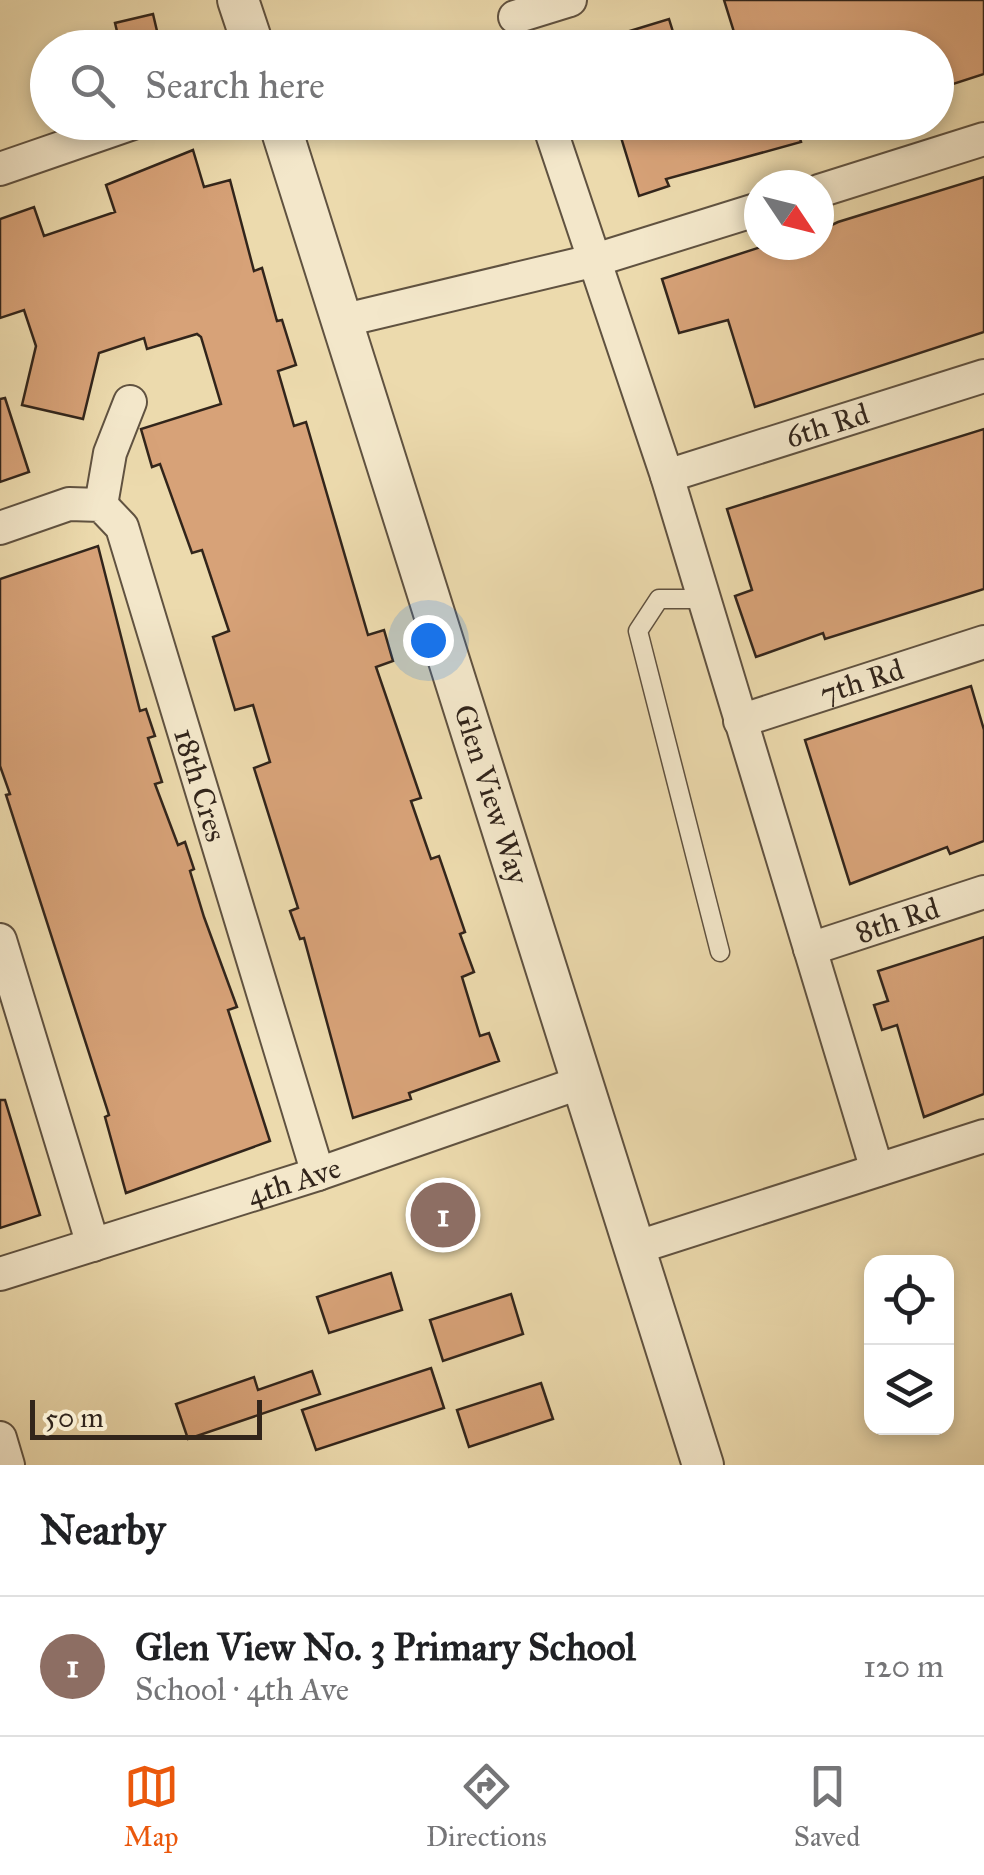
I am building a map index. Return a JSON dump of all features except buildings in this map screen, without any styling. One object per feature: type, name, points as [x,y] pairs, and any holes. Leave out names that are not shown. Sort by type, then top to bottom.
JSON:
[{"type":"street","points":[[238,0],[248,30]]},
{"type":"street","points":[[516,22],[570,0]]},
{"type":"street","points":[[834,185],[984,139]]},
{"type":"street","points":[[0,170],[85,140]]},
{"type":"street","name":"Glen View Way","points":[[285,140],[704,1465]]},
{"type":"street","points":[[554,140],[667,476],[877,1170]]},
{"type":"street","points":[[344,320],[592,261],[744,214]]},
{"type":"street","name":"6th Rd","points":[[667,476],[984,376]]},
{"type":"street","points":[[0,528],[68,504],[102,505],[110,452],[130,402]]},
{"type":"street","name":"18th Cres","points":[[102,505],[122,527],[318,1174]]},
{"type":"street","name":"7th Rd","points":[[740,721],[984,642]]},
{"type":"street","name":"8th Rd","points":[[810,949],[984,892]]},
{"type":"street","points":[[0,940],[93,1244]]},
{"type":"street","name":"4th Ave","points":[[0,1274],[318,1174],[582,1082]]},
{"type":"street","points":[[636,1248],[984,1136]]},
{"type":"street","points":[[0,1438],[8,1465]]},
{"type":"lane","points":[[704,598],[659,600],[638,631],[720,952]]},
{"type":"place","name":"Glen View No. 3 Primary School","points":[[443,1215]]}]
